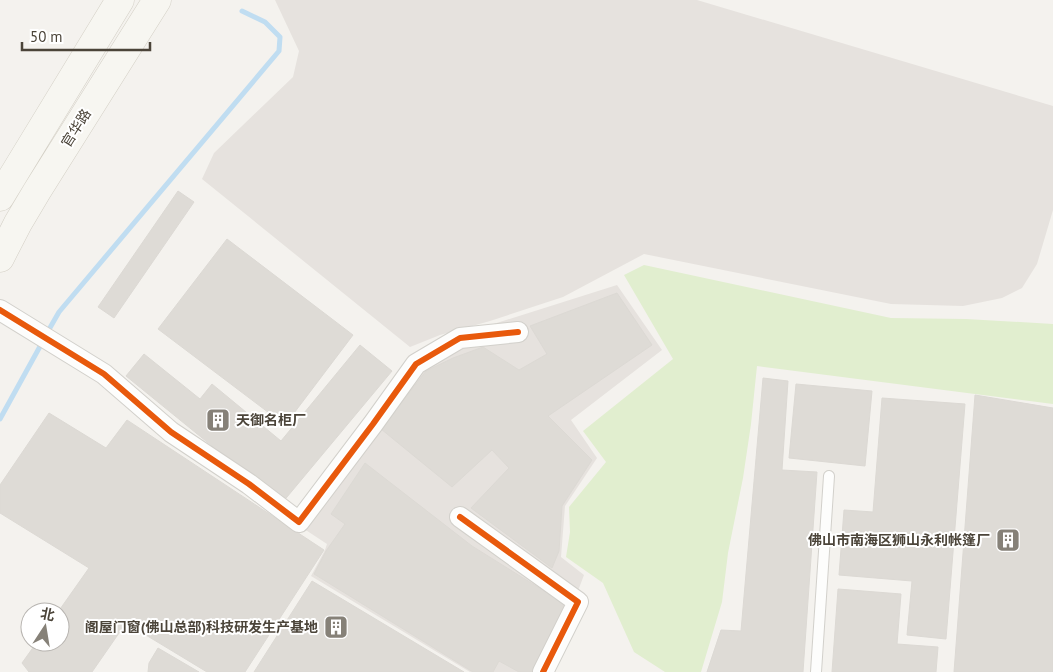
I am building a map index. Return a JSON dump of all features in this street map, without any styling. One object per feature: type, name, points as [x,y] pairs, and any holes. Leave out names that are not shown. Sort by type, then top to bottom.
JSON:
[{"type":"main road","name":"官华路","points":[[0,197],[120,0]]},
{"type":"main road","name":"官华路","points":[[0,258],[37,191],[157,0]]},
{"type":"street","points":[[0,310],[104,374],[170,432],[249,484],[298,522],[416,364],[460,338],[518,332]]},
{"type":"street","points":[[460,517],[578,602],[543,672]]},
{"type":"lane","points":[[816,672],[828,476]]},
{"type":"shaded area","points":[[275,0],[697,0],[1053,106],[1053,210],[1037,264],[1022,288],[1002,298],[963,306],[891,304],[644,254],[563,297],[440,335],[410,347],[202,179],[214,153],[293,77],[299,51]]},
{"type":"shaded area","points":[[617,285],[662,350],[571,420],[597,458],[565,506],[561,557],[584,575],[573,604],[538,672],[470,672],[311,576],[327,544],[289,519],[410,356],[440,341]]},
{"type":"green space","points":[[644,265],[891,318],[966,319],[1053,324],[1053,404],[757,366],[743,478],[728,553],[722,602],[701,672],[665,672],[634,652],[603,583],[566,557],[570,532],[569,507],[606,462],[583,431],[673,359],[624,275]]},
{"type":"building","points":[[178,191],[194,202],[114,318],[98,307]]},
{"type":"building","points":[[227,239],[353,335],[285,425],[158,329]]},
{"type":"building","points":[[617,293],[652,345],[548,416],[592,460],[562,506],[559,551],[552,568],[471,508],[509,468],[492,450],[452,487],[381,429],[426,371],[453,358],[483,347],[519,370],[547,354],[530,326]]},
{"type":"building","name":"天御名柜厂","points":[[360,345],[392,371],[282,503],[126,376],[144,354],[200,399],[212,384],[281,441]]},
{"type":"building","points":[[763,378],[788,381],[782,470],[817,472],[803,672],[707,672],[721,630],[741,631]]},
{"type":"building","points":[[796,384],[872,391],[865,466],[789,458]]},
{"type":"building","name":"佛山市南海区狮山永利帐篷厂","points":[[975,395],[1053,408],[1053,672],[954,672]]},
{"type":"building","points":[[882,398],[965,404],[946,639],[907,635],[912,581],[839,575],[844,510],[873,512]]},
{"type":"building","points":[[49,413],[106,448],[127,420],[324,550],[245,672],[207,672],[126,623],[92,672],[29,672],[22,663],[30,652],[70,652],[70,602],[65,602],[89,568],[0,513],[0,485]]},
{"type":"building","points":[[365,463],[472,546],[568,606],[531,672],[519,672],[499,661],[493,672],[473,672],[314,574],[326,551],[345,524],[331,514]]},
{"type":"building","name":"阁屋门窗(佛山总部)科技研发生产基地","points":[[312,581],[464,672],[254,672]]},
{"type":"building","points":[[838,589],[901,594],[897,644],[938,647],[936,672],[832,672]]},
{"type":"building","name":"阁屋门窗(佛山总部)科技研发生产基地","points":[[158,648],[199,672],[148,672],[149,663]]},
{"type":"waterway","points":[[47,333],[59,312],[279,51],[280,37],[265,22],[242,11]]},
{"type":"waterway","points":[[0,419],[43,341]]},
{"type":"cycle path","points":[[0,310],[104,374],[171,432],[249,484],[299,522],[416,364],[460,338],[518,332]]},
{"type":"cycle path","points":[[460,517],[578,602],[543,672]]},
{"type":"place","name":"天御名柜厂","points":[[218,420]]},
{"type":"place","name":"佛山市南海区狮山永利帐篷厂","points":[[1008,540]]},
{"type":"place","name":"阁屋门窗(佛山总部)科技研发生产基地","points":[[336,627]]}]
